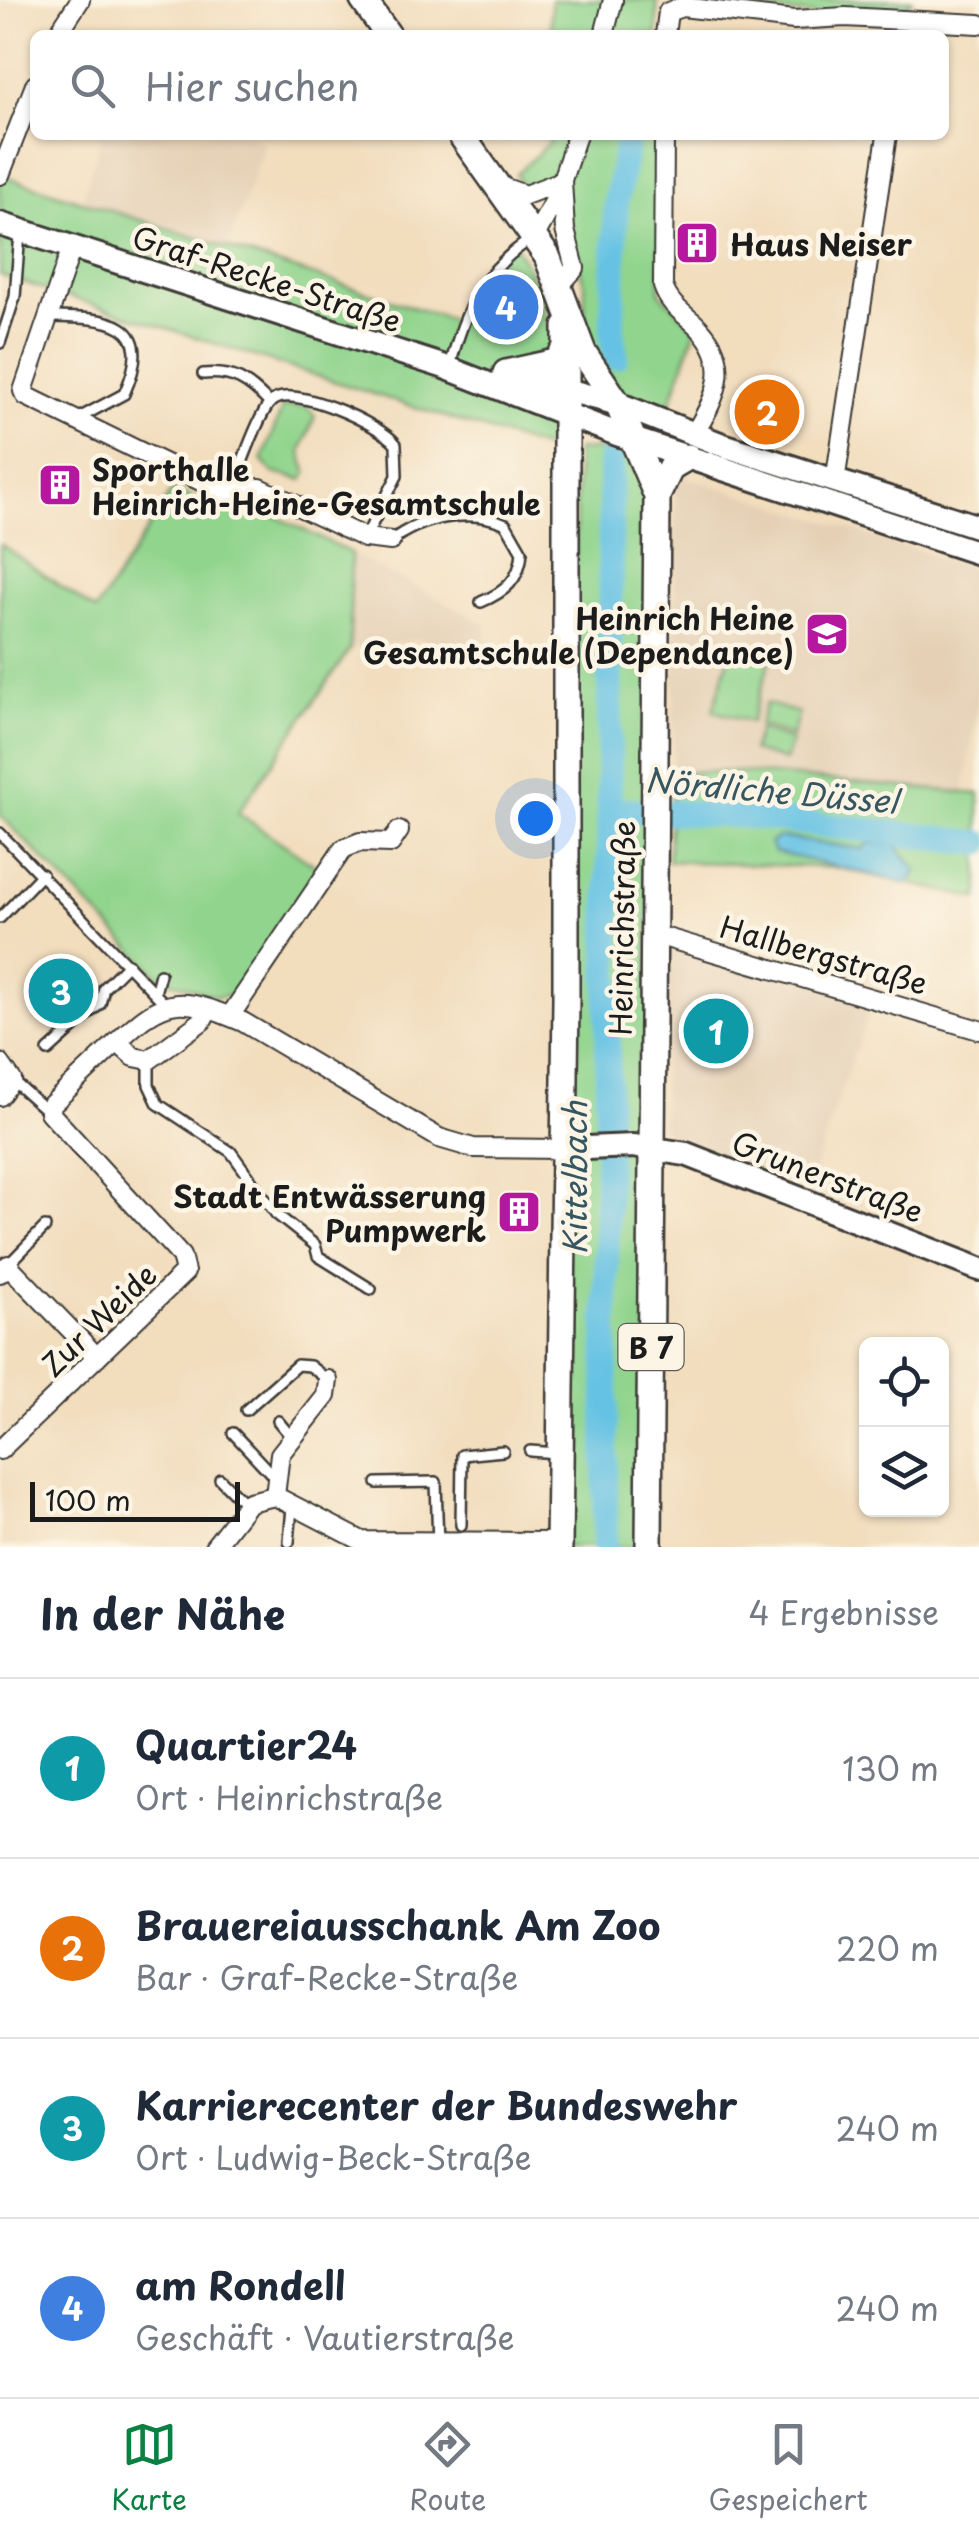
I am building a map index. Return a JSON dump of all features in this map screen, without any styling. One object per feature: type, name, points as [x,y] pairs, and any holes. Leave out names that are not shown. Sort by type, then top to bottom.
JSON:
[{"type":"main road","points":[[363,0],[384,30]]},
{"type":"main road","name":"B 7","points":[[468,140],[535,236],[563,297]]},
{"type":"main road","name":"Heinrichstraße","points":[[559,1545],[568,401],[563,297]]},
{"type":"main road","name":"Heinrichstraße","points":[[563,297],[589,363],[618,404],[657,496],[648,1547]]},
{"type":"main road","points":[[506,373],[556,362],[566,347]]},
{"type":"main road","points":[[657,496],[671,467],[691,446]]},
{"type":"street","points":[[61,30],[80,0]]},
{"type":"street","points":[[605,30],[614,0]]},
{"type":"street","points":[[665,30],[665,17],[672,8],[902,27],[979,24]]},
{"type":"street","points":[[0,176],[30,98]]},
{"type":"street","points":[[535,236],[562,182],[575,140]]},
{"type":"street","points":[[664,140],[663,286],[673,305],[708,338],[721,372],[717,393],[691,446]]},
{"type":"street","points":[[835,482],[885,140]]},
{"type":"street","points":[[497,186],[525,195],[562,182]]},
{"type":"street","points":[[562,182],[565,230],[575,268],[563,297]]},
{"type":"street","name":"Graf-Recke-Straße","points":[[10,227],[446,367],[568,401],[618,404],[691,446],[979,553]]},
{"type":"street","points":[[72,247],[23,392],[221,492],[260,488],[365,538],[391,540]]},
{"type":"street","name":"Graf-Recke-Straße","points":[[446,367],[506,373],[568,401],[636,441],[691,446],[835,482],[979,526]]},
{"type":"street","points":[[230,1016],[343,849],[360,842],[390,843],[399,831]]},
{"type":"street","name":"Hallbergstraße","points":[[653,934],[979,1030]]},
{"type":"street","points":[[50,1112],[51,1105],[160,1001],[186,1002],[230,1016],[439,1138],[473,1148],[563,1149]]},
{"type":"street","points":[[117,1042],[134,1057],[149,1060],[202,1022],[208,1008]]},
{"type":"street","points":[[0,1063],[12,1080],[0,1096]]},
{"type":"street","name":"Zur Weide","points":[[0,1450],[183,1276],[186,1268],[182,1256],[50,1112]]},
{"type":"street","name":"Grunerstraße","points":[[563,1149],[652,1147],[801,1196],[979,1268]]},
{"type":"street","points":[[4,1269],[97,1357]]},
{"type":"street","points":[[328,1380],[326,1396],[280,1454],[276,1487],[292,1507],[362,1541],[559,1545]]},
{"type":"street","points":[[214,1547],[246,1504],[276,1487]]},
{"type":"lane","name":"Graf-Recke-Straße","points":[[0,343],[15,297],[10,227]]},
{"type":"lane","points":[[446,367],[464,313],[490,271],[535,236]]},
{"type":"lane","points":[[50,317],[100,318],[117,323],[134,340],[137,351],[124,394],[75,420]]},
{"type":"lane","points":[[204,374],[225,372],[240,378],[268,403]]},
{"type":"lane","points":[[235,492],[236,480],[268,403],[284,395],[305,398],[376,425],[396,444],[397,476],[365,538]]},
{"type":"lane","points":[[391,540],[420,523],[481,516],[506,524],[522,552],[517,575],[501,593],[481,602]]},
{"type":"lane","points":[[0,833],[160,1001]]},
{"type":"lane","points":[[0,918],[42,874]]},
{"type":"lane","points":[[48,1052],[100,1004],[104,988],[128,964]]},
{"type":"lane","points":[[160,974],[160,1001]]},
{"type":"lane","points":[[149,1060],[150,1085],[158,1104],[230,1152],[276,1214],[316,1245],[318,1256],[370,1289]]},
{"type":"lane","points":[[12,1080],[50,1112]]},
{"type":"lane","points":[[4,1269],[45,1226]]},
{"type":"lane","points":[[246,1410],[296,1365],[310,1366],[328,1380]]},
{"type":"lane","points":[[278,1421],[292,1438]]},
{"type":"lane","points":[[233,1433],[276,1487]]},
{"type":"lane","points":[[461,1525],[462,1455],[503,1451]]},
{"type":"lane","points":[[530,1451],[558,1454]]},
{"type":"lane","points":[[220,1480],[246,1504]]},
{"type":"lane","points":[[377,1483],[436,1482],[438,1545]]},
{"type":"lane","points":[[289,1542],[292,1507]]},
{"type":"shaded area","points":[[100,140],[258,140],[265,144],[226,253],[80,207]]},
{"type":"shaded area","name":"Heinrich Heine Gesamtschule (Dependance)","points":[[686,477],[979,570],[979,698],[964,793],[741,772],[673,772],[675,484]]},
{"type":"shaded area","points":[[351,553],[486,624],[488,672],[420,639],[350,649]]},
{"type":"shaded area","points":[[673,939],[873,1000],[808,1187],[667,1136],[662,1127],[665,948]]},
{"type":"green space","points":[[551,0],[657,0],[657,30],[551,30]]},
{"type":"green space","points":[[678,0],[913,0],[899,9],[840,15]]},
{"type":"green space","points":[[658,140],[660,293],[696,328],[667,414],[620,395],[584,331],[585,286],[550,177],[522,187],[516,174],[549,143]]},
{"type":"green space","points":[[0,175],[456,321],[488,262],[513,242],[538,291],[552,342],[555,396],[549,450],[0,275]]},
{"type":"green space","points":[[283,406],[307,406],[315,416],[301,451],[307,474],[303,480],[273,473],[262,460]]},
{"type":"green space","points":[[639,425],[979,533],[979,543],[643,437]]},
{"type":"green space","points":[[595,449],[629,458],[651,496],[646,1547],[561,1547],[577,450]]},
{"type":"green space","points":[[173,489],[223,512],[255,506],[351,553],[350,649],[238,813],[323,871],[243,985],[231,995],[217,997],[159,977],[0,815],[0,544],[96,611]]},
{"type":"green space","points":[[733,643],[772,655],[751,722],[713,711]]},
{"type":"green space","points":[[766,703],[799,713],[792,736],[759,725]]},
{"type":"green space","points":[[759,729],[792,740],[785,761],[752,751]]},
{"type":"green space","points":[[673,772],[741,772],[979,794],[979,899],[839,868],[668,861]]},
{"type":"water","points":[[779,837],[863,849],[869,843],[896,845],[917,870],[909,884],[774,852],[770,843]]},
{"type":"waterway","name":"Nördliche Düssel","points":[[616,357],[612,335],[616,204],[627,140]]},
{"type":"waterway","name":"Kittelbach","points":[[605,1547],[611,457]]},
{"type":"waterway","name":"Nördliche Düssel","points":[[609,809],[744,816],[979,843]]},
{"type":"place","name":"Haus Neiser","points":[[697,243]]},
{"type":"place","name":"am Rondell","points":[[506,307]]},
{"type":"place","name":"Brauereiausschank Am Zoo","points":[[767,412]]},
{"type":"place","name":"Sporthalle Heinrich-Heine-Gesamtschule","points":[[60,485]]},
{"type":"place","name":"Heinrich Heine Gesamtschule (Dependance)","points":[[827,634]]},
{"type":"place","name":"Karrierecenter der Bundeswehr","points":[[61,991]]},
{"type":"place","name":"Quartier24","points":[[716,1031]]},
{"type":"place","name":"Stadt Entwässerung Pumpwerk","points":[[519,1212]]}]
